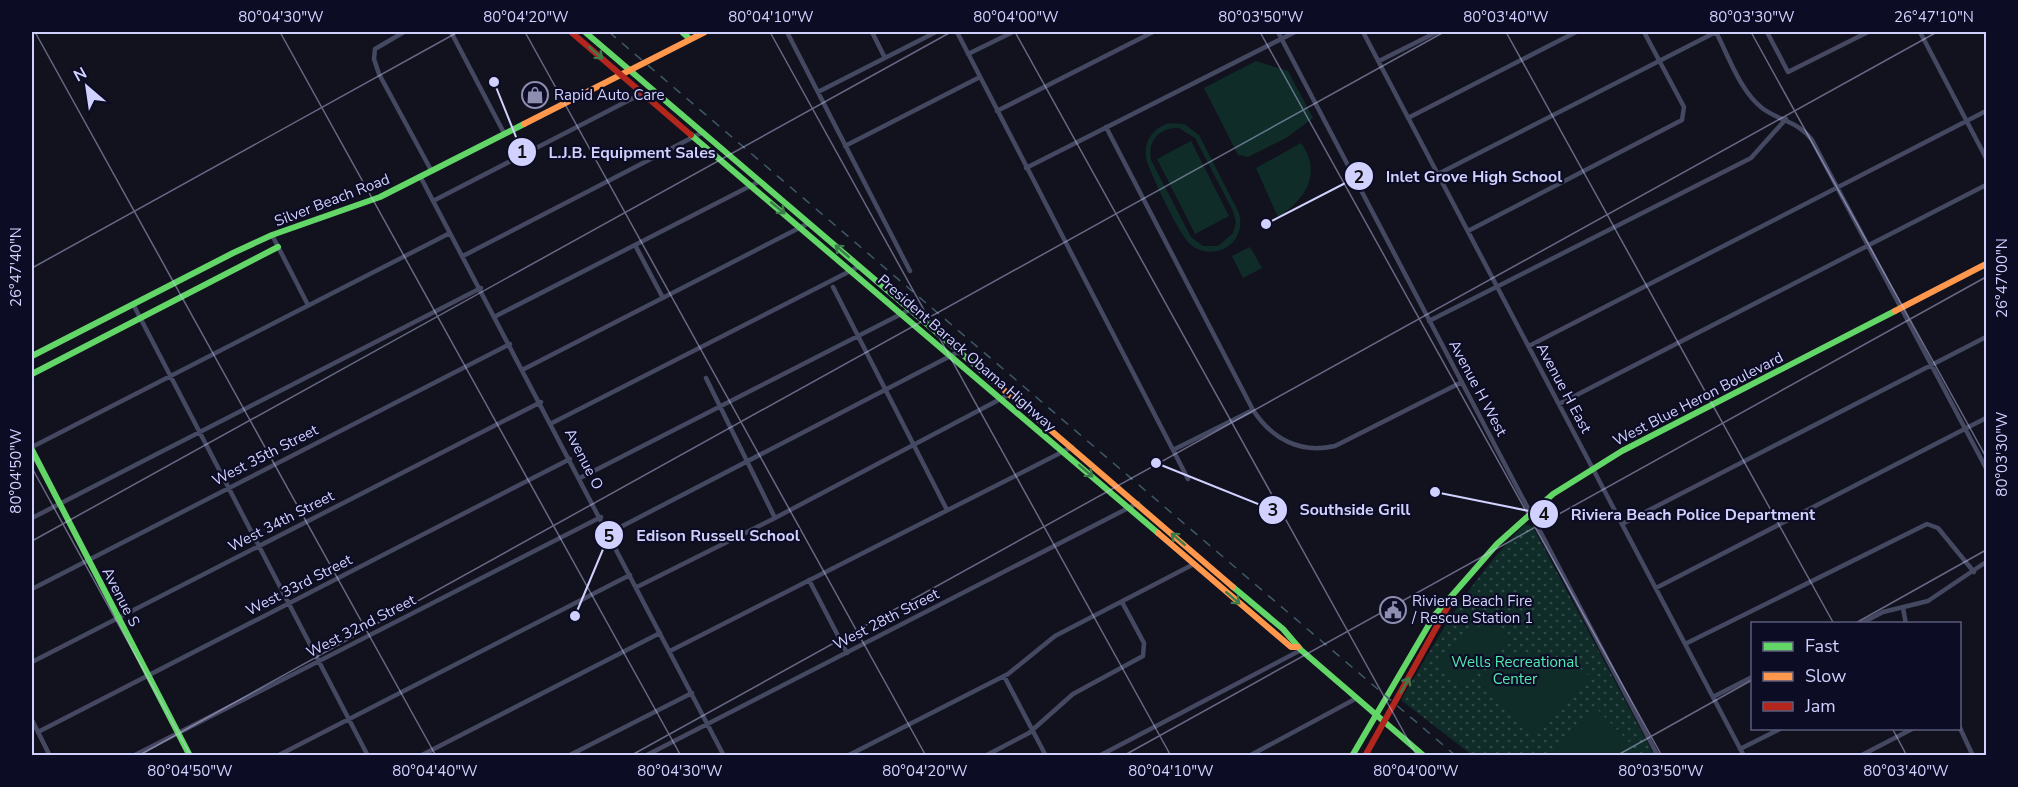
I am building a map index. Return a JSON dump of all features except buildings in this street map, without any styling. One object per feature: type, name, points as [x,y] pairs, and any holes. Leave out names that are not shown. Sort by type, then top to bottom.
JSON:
[{"type":"main road","name":"President Barack Obama Highway","points":[[572,32],[1291,647],[1299,649]]},
{"type":"main road","name":"President Barack Obama Highway","points":[[585,32],[1138,503],[1283,629],[1299,649],[1424,756]]},
{"type":"main road","points":[[681,32],[690,39]]},
{"type":"main road","name":"Silver Beach Road","points":[[32,356],[272,235],[380,197],[705,32]]},
{"type":"main road","name":"Silver Beach Road","points":[[32,374],[278,248]]},
{"type":"main road","name":"West Blue Heron Boulevard","points":[[1352,756],[1434,615],[1452,599],[1497,544],[1530,512],[1592,467],[1986,264]]},
{"type":"main road","name":"Avenue S","points":[[32,448],[190,756]]},
{"type":"main road","name":"West Blue Heron Boulevard","points":[[1365,756],[1452,599]]},
{"type":"street","points":[[404,32],[375,49],[374,59],[379,74],[431,170]]},
{"type":"street","points":[[451,32],[504,133]]},
{"type":"street","points":[[787,32],[910,271]]},
{"type":"street","points":[[872,32],[885,58]]},
{"type":"street","points":[[818,92],[936,32]]},
{"type":"street","points":[[957,32],[1188,479]]},
{"type":"street","points":[[968,54],[1013,32]]},
{"type":"street","points":[[997,111],[1153,32]]},
{"type":"street","name":"Avenue H West","points":[[1278,32],[1658,756]]},
{"type":"street","points":[[1026,168],[1295,32]]},
{"type":"street","name":"Avenue H East","points":[[1363,32],[1744,756]]},
{"type":"street","points":[[1379,61],[1437,32]]},
{"type":"street","points":[[1408,118],[1576,32]]},
{"type":"street","points":[[1468,231],[1682,120],[1684,107],[1644,32]]},
{"type":"street","points":[[1438,174],[1716,32],[1755,102],[1768,112],[1802,128],[1812,140],[1986,468]]},
{"type":"street","points":[[1767,32],[1788,72],[1868,32]]},
{"type":"street","points":[[1920,32],[1986,158]]},
{"type":"street","points":[[845,146],[980,77]]},
{"type":"street","points":[[433,201],[643,93]]},
{"type":"street","points":[[1529,346],[1986,111]]},
{"type":"street","points":[[1429,321],[1751,158],[1786,119]]},
{"type":"street","points":[[1106,127],[1253,410],[1266,428],[1284,441],[1301,447],[1326,448],[1343,443],[1462,382]]},
{"type":"street","points":[[463,256],[703,132]]},
{"type":"street","name":"Avenue O","points":[[420,176],[524,369],[724,756]]},
{"type":"street","points":[[496,316],[760,181]]},
{"type":"street","points":[[1559,404],[1986,185]]},
{"type":"street","points":[[524,369],[809,223]]},
{"type":"street","points":[[32,448],[450,233]]},
{"type":"street","points":[[272,235],[308,305]]},
{"type":"street","points":[[635,245],[663,298]]},
{"type":"street","points":[[552,423],[860,266]]},
{"type":"street","points":[[833,287],[856,336],[947,510]]},
{"type":"street","points":[[32,518],[481,288]]},
{"type":"street","points":[[133,304],[368,756]]},
{"type":"street","points":[[580,478],[911,309]]},
{"type":"street","points":[[1622,524],[1986,338]]},
{"type":"street","name":"West 35th Street","points":[[32,589],[510,344]]},
{"type":"street","points":[[609,533],[960,351]]},
{"type":"street","points":[[706,378],[775,518]]},
{"type":"street","points":[[637,587],[775,518],[1010,394]]},
{"type":"street","name":"West 34th Street","points":[[32,662],[540,402]]},
{"type":"street","points":[[1173,450],[1253,410]]},
{"type":"street","points":[[1656,588],[1986,418]]},
{"type":"street","points":[[670,651],[1072,447]]},
{"type":"street","name":"West 33rd Street","points":[[38,732],[570,459]]},
{"type":"street","name":"West 28th Street","points":[[645,756],[1138,503]]},
{"type":"street","name":"West 32nd Street","points":[[133,756],[601,517]]},
{"type":"street","points":[[1685,645],[1927,524],[1938,528],[1974,572]]},
{"type":"street","points":[[847,756],[1004,676],[1055,636],[1202,560]]},
{"type":"street","points":[[1864,622],[1883,612],[1928,601],[1986,562]]},
{"type":"street","points":[[277,756],[630,575]]},
{"type":"street","points":[[809,580],[847,653]]},
{"type":"street","points":[[985,756],[1032,730],[1073,694],[1143,656],[1144,644],[1122,602]]},
{"type":"street","points":[[1903,608],[1906,622]]},
{"type":"street","points":[[420,756],[660,633]]},
{"type":"street","points":[[1099,756],[1299,649]]},
{"type":"street","points":[[1004,676],[1046,756]]},
{"type":"street","points":[[1713,697],[1751,678]]},
{"type":"street","points":[[568,756],[692,693]]},
{"type":"street","points":[[1249,756],[1357,698]]},
{"type":"street","points":[[32,720],[50,756]]},
{"type":"street","points":[[979,756],[1032,730]]},
{"type":"street","points":[[1740,749],[1780,730]]},
{"type":"street","points":[[1860,756],[1912,730]]},
{"type":"street","points":[[1960,730],[1973,756]]},
{"type":"green space","points":[[1256,61],[1288,71],[1313,118],[1286,138],[1248,157],[1238,155],[1204,88]]},
{"type":"green space","points":[[1184,124],[1199,135],[1239,213],[1239,233],[1228,247],[1211,252],[1200,250],[1190,244],[1160,192],[1147,162],[1146,149],[1153,133],[1164,125]],"holes":[[[1179,128],[1195,138],[1233,211],[1236,222],[1233,233],[1218,246],[1203,246],[1191,237],[1151,160],[1153,141],[1166,130]]]},
{"type":"green space","points":[[1191,141],[1229,216],[1195,234],[1157,159]]},
{"type":"green space","points":[[1301,143],[1310,165],[1311,175],[1308,185],[1296,202],[1278,217],[1256,168]]},
{"type":"green space","points":[[1250,247],[1262,268],[1243,278],[1232,256]]},
{"type":"green space","name":"Wells Recreational Center","points":[[1525,524],[1533,527],[1654,755],[1472,755],[1401,700],[1457,608],[1505,545]]},
{"type":"green space","points":[[1491,617],[1511,642],[1457,686],[1436,661]]},
{"type":"green space","points":[[1533,654],[1563,659],[1589,676],[1540,733],[1530,733],[1477,681],[1515,657]]},
{"type":"green space","points":[[1594,706],[1630,743],[1634,755],[1551,755]]},
{"type":"railway","points":[[609,32],[1456,756]]},
{"type":"traffic: fast","points":[[585,32],[990,378]]},
{"type":"traffic: fast","points":[[682,32],[690,39]]},
{"type":"traffic: fast","points":[[32,356],[233,253],[272,235],[380,197],[524,124]]},
{"type":"traffic: fast","points":[[691,135],[1158,533]]},
{"type":"traffic: fast","points":[[32,374],[278,247]]},
{"type":"traffic: fast","points":[[1352,756],[1434,616],[1497,544],[1553,494],[1622,451],[1895,311]]},
{"type":"traffic: fast","points":[[32,450],[190,756]]},
{"type":"traffic: fast","points":[[1233,587],[1283,629],[1301,650],[1424,756]]},
{"type":"traffic: slow","points":[[524,124],[705,32]]},
{"type":"traffic: slow","points":[[1895,311],[1986,264]]},
{"type":"traffic: slow","points":[[990,378],[1233,587]]},
{"type":"traffic: slow","points":[[1158,533],[1291,647],[1298,647]]},
{"type":"traffic: jam","points":[[571,32],[691,135]]},
{"type":"traffic: jam","points":[[1365,756],[1451,601]]},
{"type":"place","name":"L.J.B. Equipment Sales","points":[[494,82]]},
{"type":"place","name":"Rapid Auto Care","points":[[535,95]]},
{"type":"place","name":"Inlet Grove High School","points":[[1266,224]]},
{"type":"place","name":"Southside Grill","points":[[1156,463]]},
{"type":"place","name":"Riviera Beach Police Department","points":[[1435,492]]},
{"type":"place","name":"Riviera Beach Fire / Rescue Station 1","points":[[1393,610]]},
{"type":"place","name":"Edison Russell School","points":[[575,616]]}]
